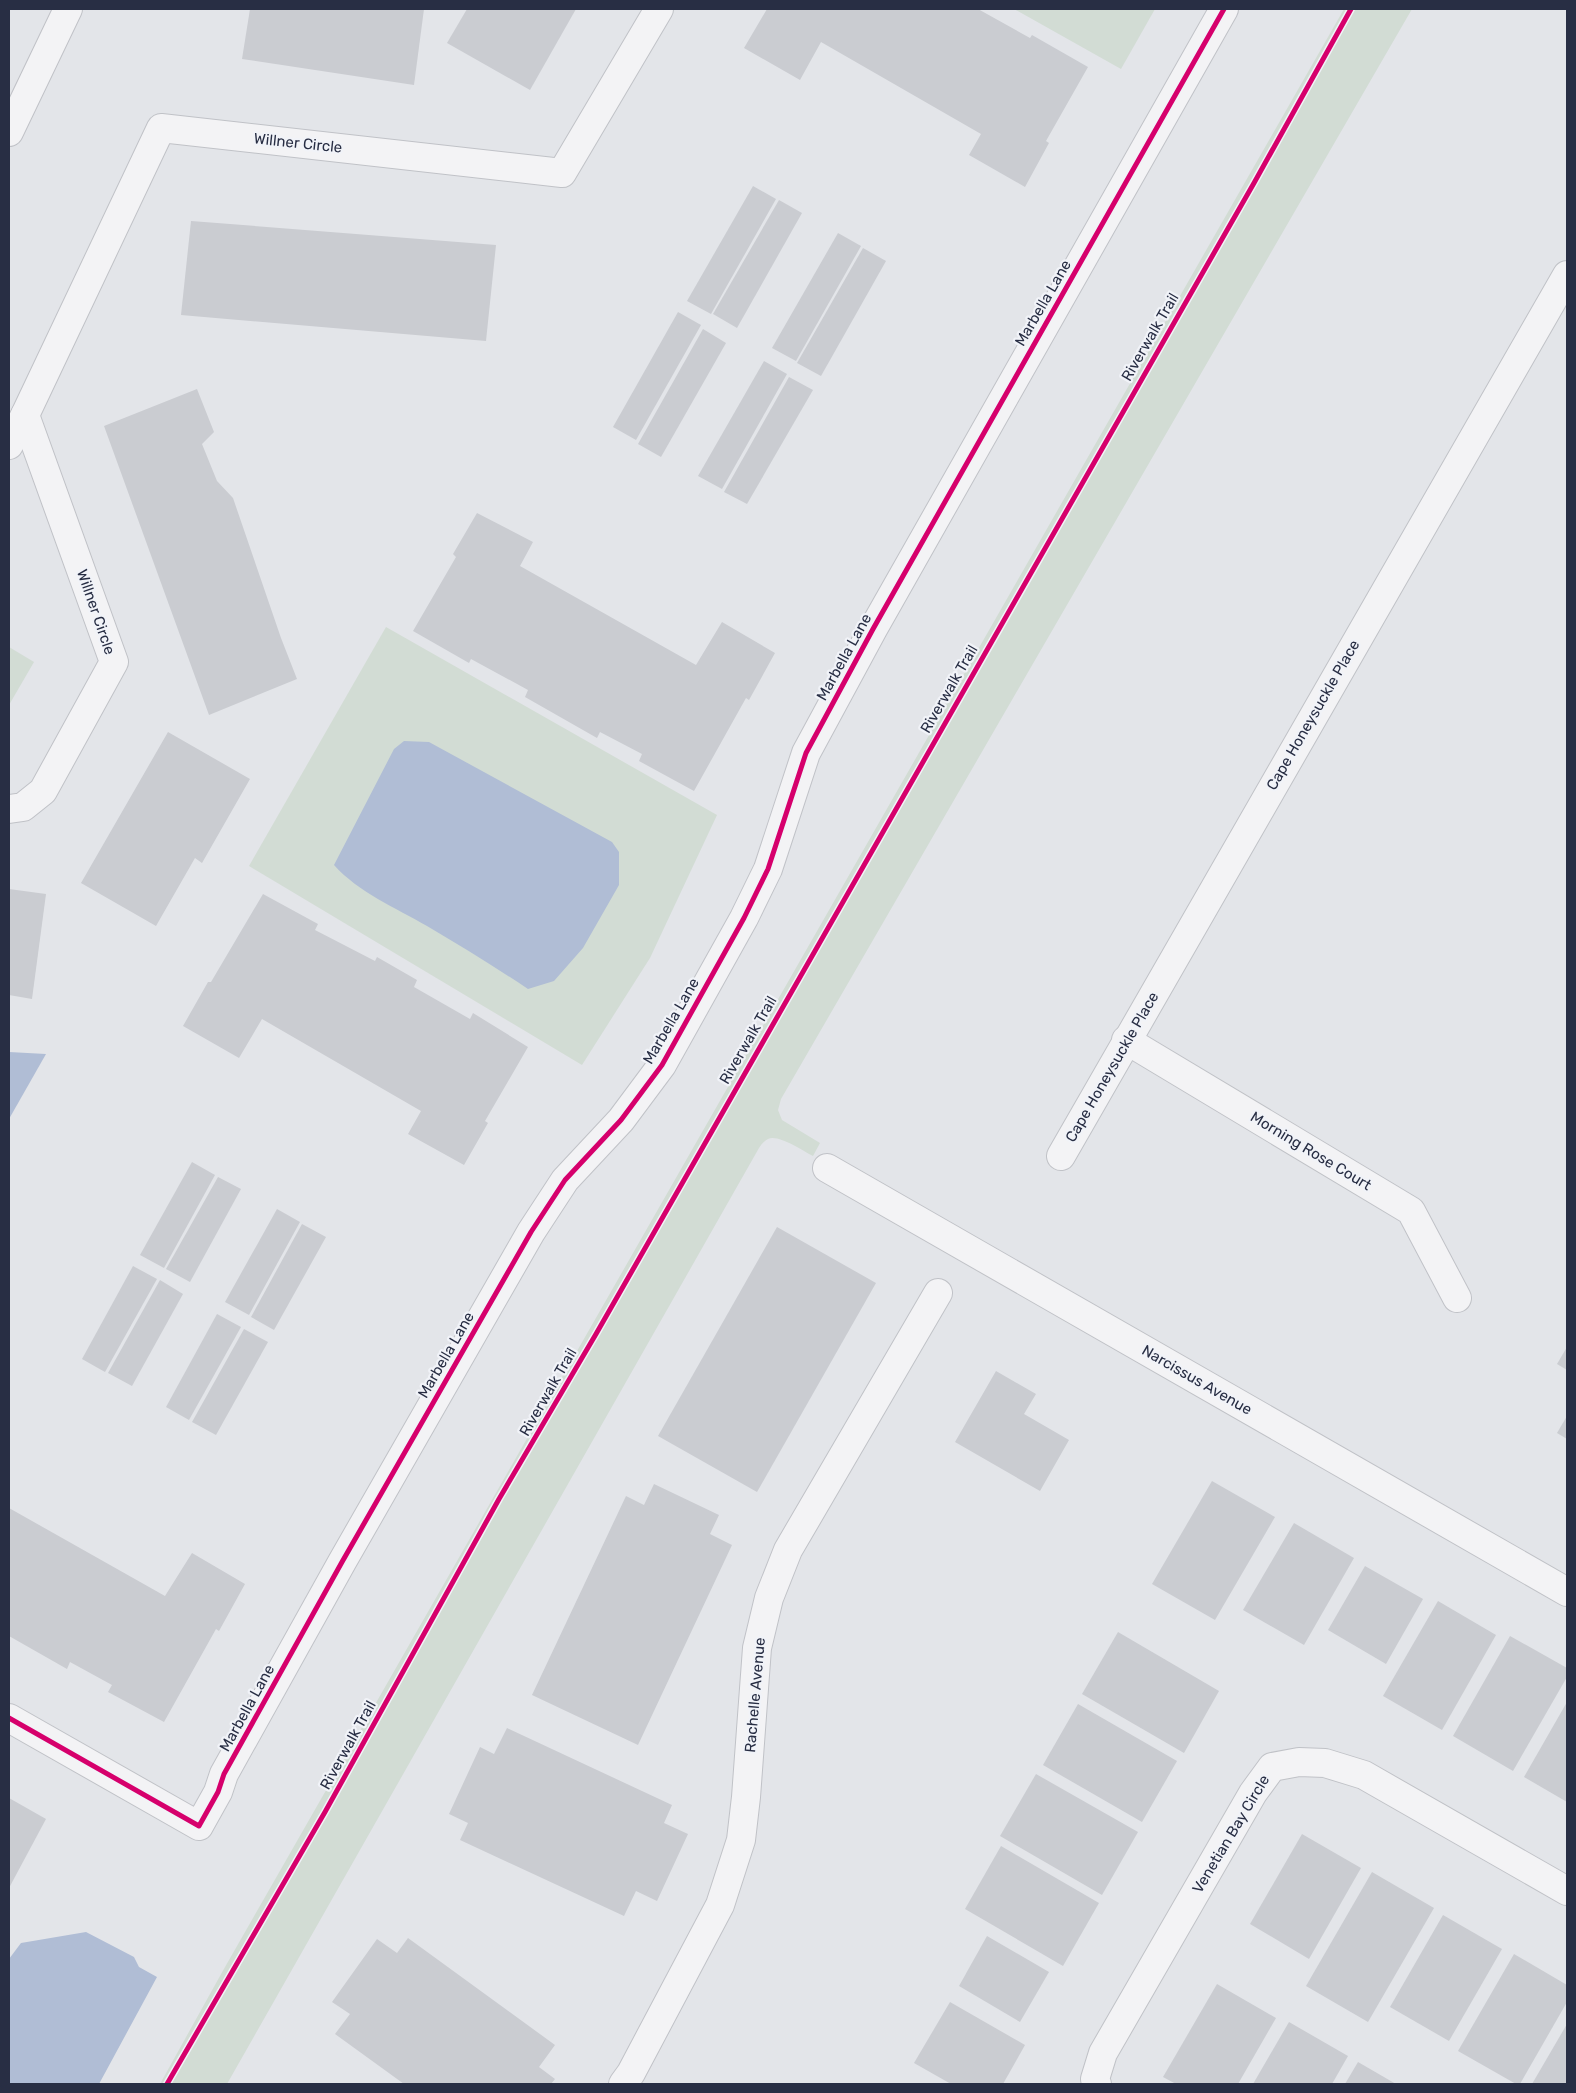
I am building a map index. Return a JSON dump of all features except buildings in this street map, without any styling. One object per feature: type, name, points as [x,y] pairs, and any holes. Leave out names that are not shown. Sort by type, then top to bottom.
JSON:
[{"type":"street","points":[[9,132],[68,9]]},
{"type":"street","name":"Willner Circle","points":[[9,445],[161,128],[562,173],[659,9]]},
{"type":"street","name":"Marbella Lane","points":[[9,1718],[199,1826],[218,1792],[224,1774],[342,1562],[531,1232],[565,1180],[621,1120],[662,1065],[672,1048],[744,918],[768,869],[806,753],[883,612],[1224,9]]},
{"type":"street","name":"Cape Honeysuckle Place","points":[[1061,1156],[1567,275]]},
{"type":"street","name":"Willner Circle","points":[[9,809],[23,807],[43,791],[114,662],[25,415]]},
{"type":"street","name":"Morning Rose Court","points":[[1126,1040],[1411,1211],[1458,1298]]},
{"type":"street","name":"Narcissus Avenue","points":[[827,1168],[1567,1592]]},
{"type":"street","name":"Rachelle Avenue","points":[[623,2084],[631,2074],[720,1905],[741,1840],[757,1648],[772,1590],[788,1550],[938,1293]]},
{"type":"street","name":"Venetian Bay Circle","points":[[1097,2084],[1095,2079],[1103,2053],[1252,1793],[1272,1767],[1298,1762],[1325,1763],[1364,1775],[1567,1891]]},
{"type":"shaded area","points":[[1014,9],[1155,9],[1121,69]]},
{"type":"shaded area","points":[[1344,9],[1412,9],[781,1099],[778,1110],[782,1120],[820,1143],[813,1156],[790,1144],[772,1138],[764,1142],[759,1148],[227,2084],[160,2084],[225,1967]]},
{"type":"shaded area","points":[[386,627],[717,815],[650,958],[582,1065],[249,866]]},
{"type":"shaded area","points":[[9,647],[34,662],[9,705]]},
{"type":"water","points":[[404,741],[429,742],[612,842],[619,852],[619,885],[583,948],[554,981],[528,989],[452,941],[366,891],[334,865],[394,749]]},
{"type":"water","points":[[9,1052],[46,1054],[9,1119]]},
{"type":"water","points":[[86,1932],[134,1957],[139,1967],[157,1977],[99,2084],[9,2084],[9,1959],[21,1943]]},
{"type":"cycle path","points":[[9,1718],[199,1826],[218,1792],[224,1774],[342,1562],[531,1232],[565,1180],[621,1120],[662,1065],[744,918],[768,869],[806,753],[873,629],[1224,9]]},
{"type":"cycle path","name":"Riverwalk Trail","points":[[167,2084],[325,1812],[499,1499],[596,1334],[1254,183],[1351,9]]}]
